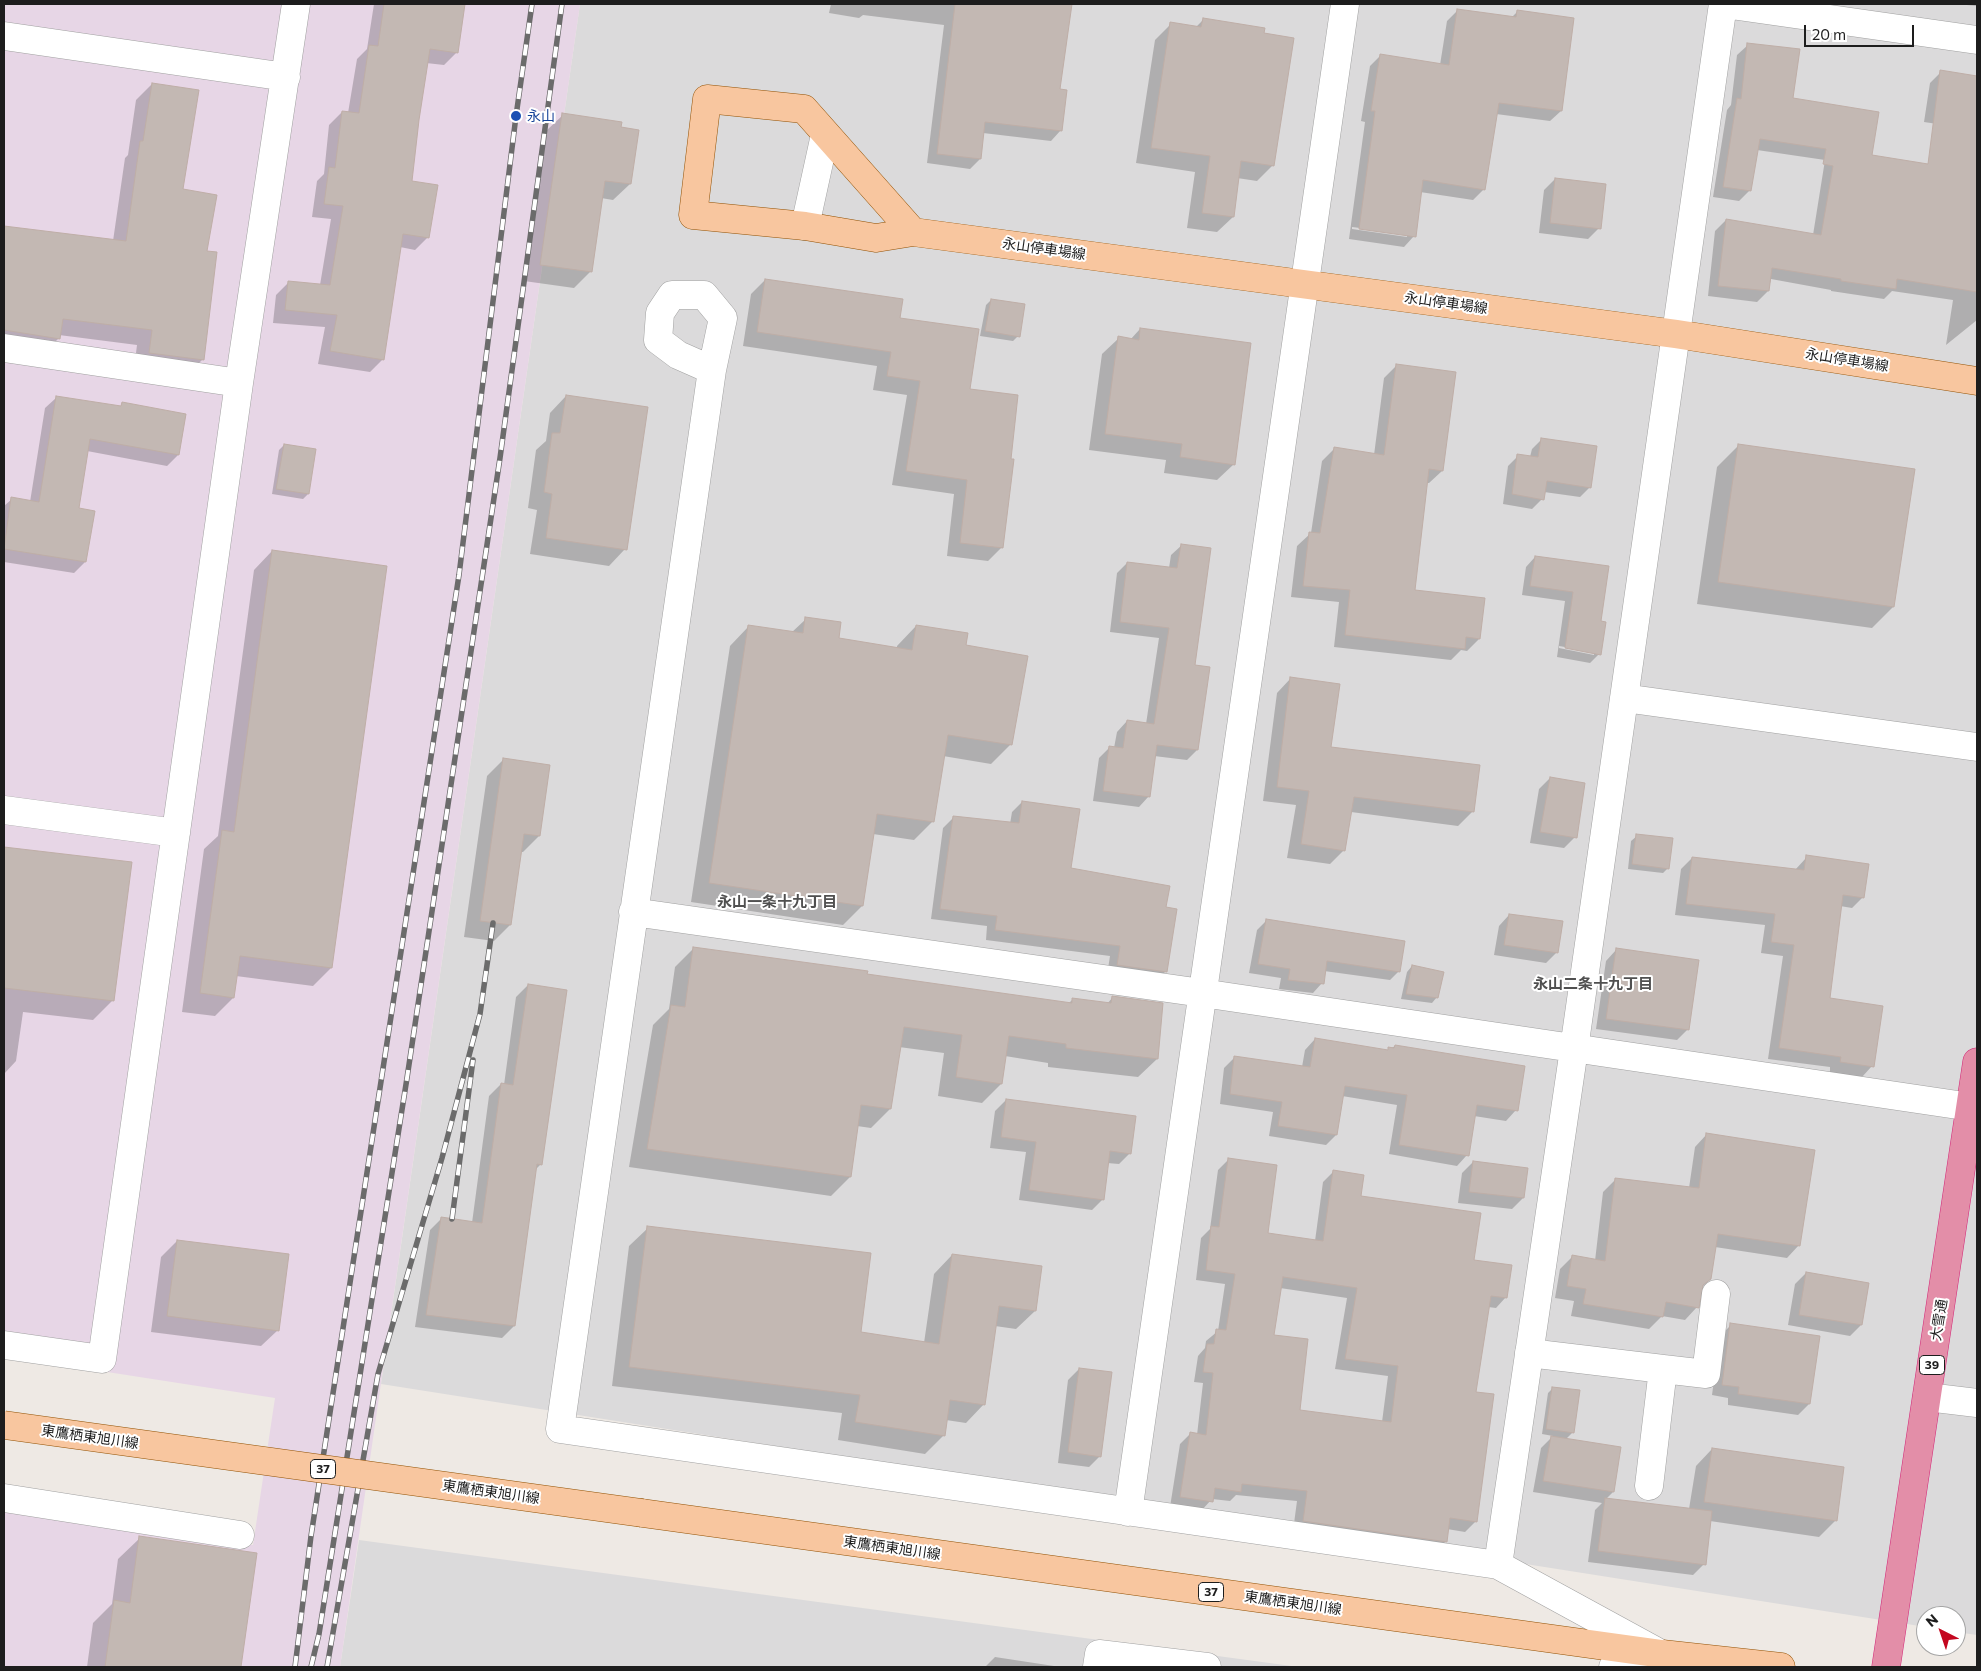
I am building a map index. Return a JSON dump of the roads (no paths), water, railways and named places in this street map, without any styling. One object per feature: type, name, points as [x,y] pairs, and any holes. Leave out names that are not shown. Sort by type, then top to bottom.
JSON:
[{"type":"highway","name":"大雪通","points":[[1886,1667],[1977,1062]]},
{"type":"main road","name":"永山停車場線","points":[[913,232],[825,135],[804,109],[707,99],[693,215],[805,226],[876,238],[913,232],[1676,334],[1977,381]]},
{"type":"main road","name":"東鷹栖東旭川線","points":[[4,1425],[1662,1654],[1780,1667]]},
{"type":"street","points":[[4,1346],[102,1359],[239,383],[296,4]]},
{"type":"street","points":[[1128,1512],[1345,4]]},
{"type":"street","points":[[1498,1565],[1574,1049],[1723,4],[1977,40]]},
{"type":"street","points":[[4,36],[286,78]]},
{"type":"street","points":[[805,226],[825,135]]},
{"type":"street","points":[[4,348],[239,383]]},
{"type":"street","points":[[712,370],[560,1429],[1498,1565],[1662,1654]]},
{"type":"street","points":[[1624,698],[1977,747]]},
{"type":"street","points":[[4,810],[176,833]]},
{"type":"street","points":[[633,912],[1202,992],[1971,1107]]},
{"type":"street","points":[[1529,1353],[1706,1374],[1716,1294]]},
{"type":"street","points":[[1649,1486],[1663,1369]]},
{"type":"street","points":[[1927,1397],[1977,1404]]},
{"type":"street","points":[[4,1498],[240,1535]]},
{"type":"street","points":[[1097,1667],[1099,1654],[1207,1667]]},
{"type":"street","points":[[1613,1667],[1662,1654]]},
{"type":"railway","points":[[295,1667],[311,1536],[459,575],[516,116],[532,4]]},
{"type":"railway","points":[[311,1667],[319,1634],[407,1078],[500,458],[562,4]]},
{"type":"railway","points":[[327,1667],[378,1374],[442,1158],[480,1014],[493,923]]},
{"type":"railway","points":[[452,1219],[473,1060]]},
{"type":"place","name":"永山","points":[[516,116]]},
{"type":"district","name":"永山一条十九丁目","points":[[777,902]]},
{"type":"district","name":"永山二条十九丁目","points":[[1593,984]]}]
